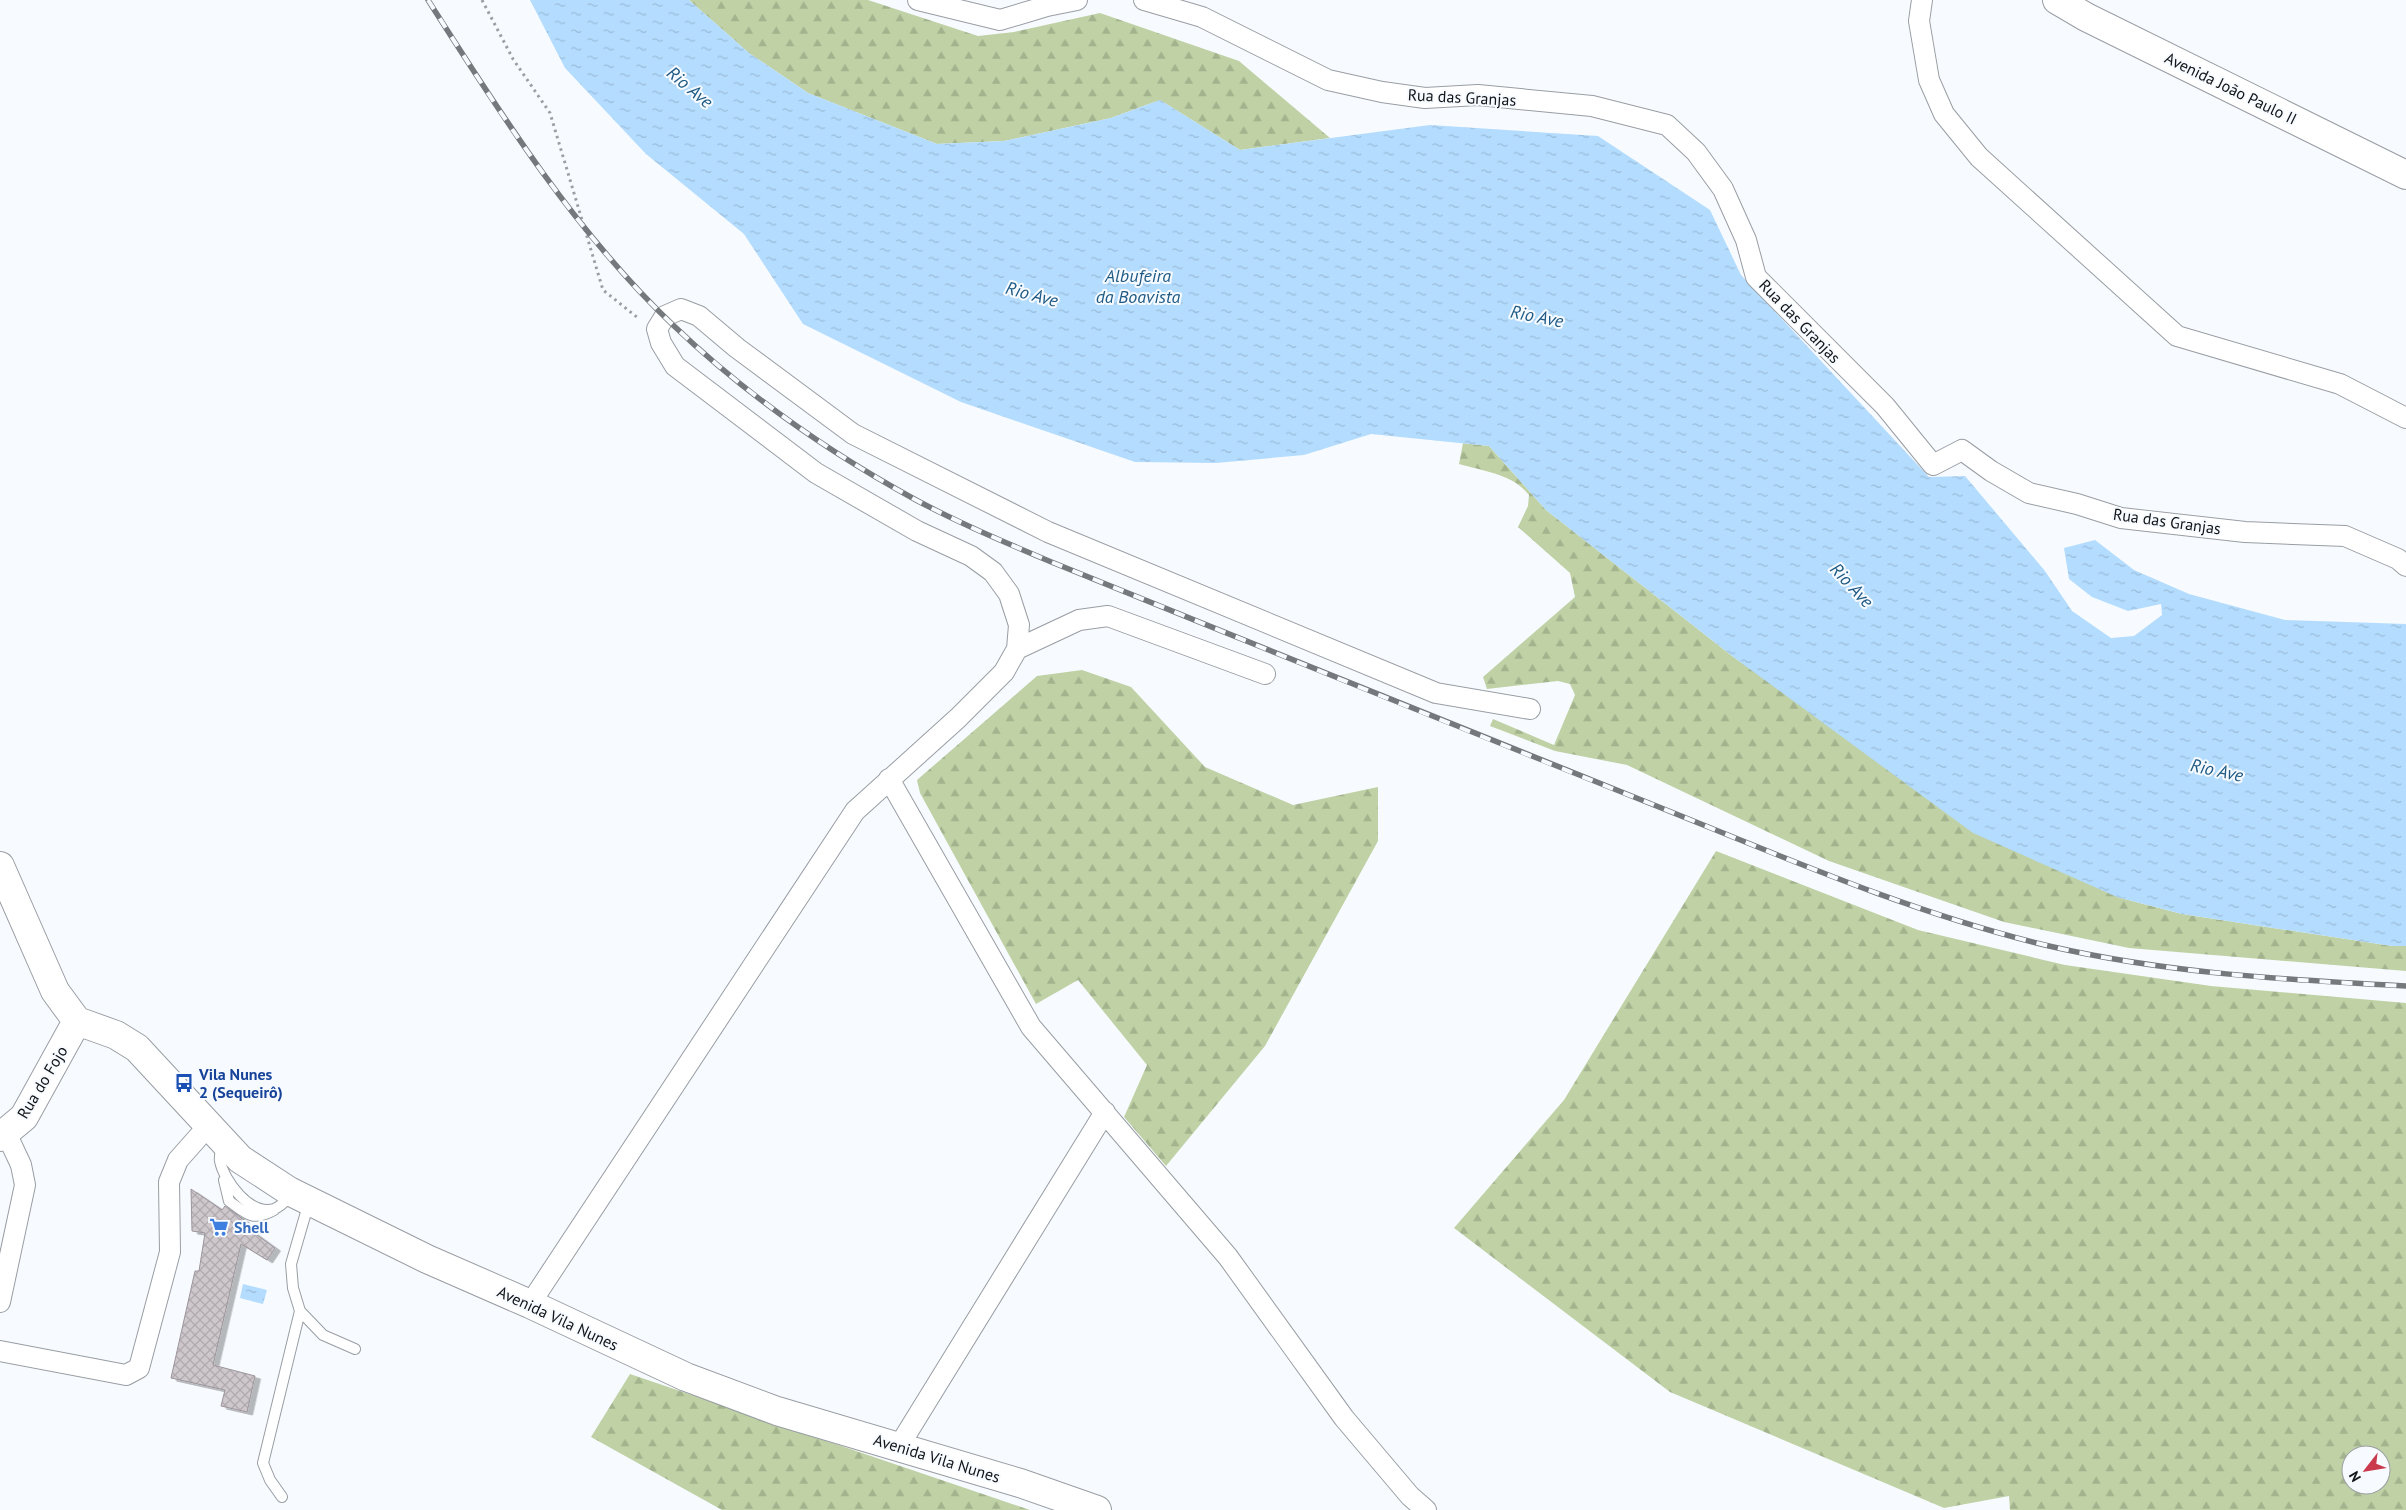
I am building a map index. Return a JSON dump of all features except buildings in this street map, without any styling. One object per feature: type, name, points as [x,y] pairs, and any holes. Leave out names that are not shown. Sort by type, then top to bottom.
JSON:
[{"type":"street","points":[[918,0],[1000,20],[1046,6],[1077,0]]},
{"type":"street","name":"Rua das Granjas","points":[[1144,0],[1202,17],[1328,80],[1382,92],[1425,98],[1478,95],[1592,106],[1668,125],[1696,152],[1723,189],[1746,240],[1756,277],[1886,406],[1933,464],[1962,450],[1991,471],[2029,493],[2077,504],[2121,518],[2245,532],[2345,536],[2398,559],[2406,566]]},
{"type":"street","points":[[1922,0],[1919,21],[1928,80],[1944,114],[1979,157],[2177,336],[2340,384],[2406,418]]},
{"type":"street","name":"Avenida João Paulo II","points":[[2057,0],[2086,17],[2406,175]]},
{"type":"street","points":[[530,1304],[856,811],[958,718],[1004,672],[1017,649],[1019,625],[1010,594],[993,572],[971,556],[917,531],[816,473],[675,366],[661,343],[657,328],[665,316],[681,309],[699,316],[737,348],[852,434],[1048,532],[1436,693],[1530,709]]},
{"type":"street","points":[[1017,649],[1079,620],[1108,616],[1265,674]]},
{"type":"street","points":[[889,779],[1032,1027],[1228,1256],[1344,1418],[1410,1496],[1426,1510]]},
{"type":"street","points":[[0,866],[55,992],[78,1021]]},
{"type":"street","name":"Avenida Vila Nunes","points":[[78,1021],[116,1035],[137,1048],[240,1159],[293,1201],[530,1304],[686,1377],[778,1411],[1020,1483],[1097,1510]]},
{"type":"street","name":"Rua do Fojo","points":[[3,1135],[24,1117],[78,1021]]},
{"type":"street","points":[[899,1446],[1105,1112]]},
{"type":"street","points":[[0,1351],[126,1375],[139,1368],[170,1252],[169,1182],[178,1160],[216,1132]]},
{"type":"street","points":[[0,1302],[25,1185],[21,1165],[3,1135]]},
{"type":"lane","points":[[216,1132],[220,1159],[229,1184],[254,1206],[268,1210],[293,1201],[291,1264],[293,1288],[300,1311],[323,1335],[355,1349]]},
{"type":"lane","points":[[282,1497],[270,1480],[263,1464],[300,1311]]},
{"type":"path","points":[[482,0],[513,59],[550,113],[603,290],[636,315],[661,343]]},
{"type":"green space","points":[[689,0],[868,0],[978,36],[1014,32],[1100,13],[1239,61],[1330,138],[1240,150],[1160,100],[1111,118],[1004,141],[937,144],[808,93],[749,53]]},
{"type":"green space","points":[[1463,443],[1489,446],[1546,510],[1736,659],[2117,897],[2182,914],[2392,946],[2406,946],[2406,971],[2129,948],[2004,922],[1829,861],[1627,765],[1555,751],[1490,726],[1493,719],[1554,745],[1575,695],[1570,684],[1558,681],[1487,689],[1483,677],[1575,597],[1570,573],[1518,527],[1528,506],[1529,495],[1515,482],[1506,478],[1459,464]]},
{"type":"green space","points":[[1082,670],[1131,687],[1205,767],[1293,805],[1378,787],[1378,841],[1265,1046],[1166,1166],[1124,1117],[1147,1065],[1078,980],[1036,1004],[920,793],[917,780],[1037,676]]},
{"type":"green space","points":[[1716,851],[1918,930],[2065,965],[2211,986],[2406,1003],[2406,1510],[2010,1510],[2009,1496],[1944,1508],[1670,1392],[1454,1228],[1564,1100]]},
{"type":"green space","points":[[630,1374],[1030,1510],[722,1510],[591,1437]]},
{"type":"water","name":"Albufeira da Boavista","points":[[530,0],[689,0],[749,53],[808,93],[937,144],[1004,141],[1111,118],[1160,100],[1240,150],[1430,125],[1598,136],[1710,210],[1741,275],[1929,477],[1965,476],[2045,571],[2072,611],[2111,638],[2134,636],[2162,615],[2161,604],[2128,611],[2092,597],[2069,579],[2064,548],[2095,540],[2134,570],[2189,594],[2285,620],[2406,624],[2406,946],[2392,946],[2182,914],[2117,897],[1973,833],[1736,659],[1546,510],[1489,446],[1371,434],[1304,455],[1216,463],[1135,462],[961,402],[803,324],[744,234],[646,154],[565,68]]},
{"type":"water","points":[[243,1284],[267,1290],[263,1304],[240,1298]]},
{"type":"railway","points":[[428,0],[511,128],[541,170],[571,211],[637,289],[700,350],[758,398],[820,442],[884,482],[932,508],[1049,561],[1424,713],[1797,863],[1947,917],[2049,946],[2137,963],[2271,978],[2406,986]]},
{"type":"place","name":"Vila Nunes 2 (Sequeirô)","points":[[184,1083]]},
{"type":"place","name":"Shell","points":[[219,1227]]},
{"type":"water label","name":"Rio Ave","points":[[690,87]]},
{"type":"water label","name":"Rio Ave","points":[[1032,294]]},
{"type":"water label","name":"Rio Ave","points":[[1537,316]]},
{"type":"water label","name":"Rio Ave","points":[[1852,585]]},
{"type":"water label","name":"Rio Ave","points":[[2217,770]]}]
